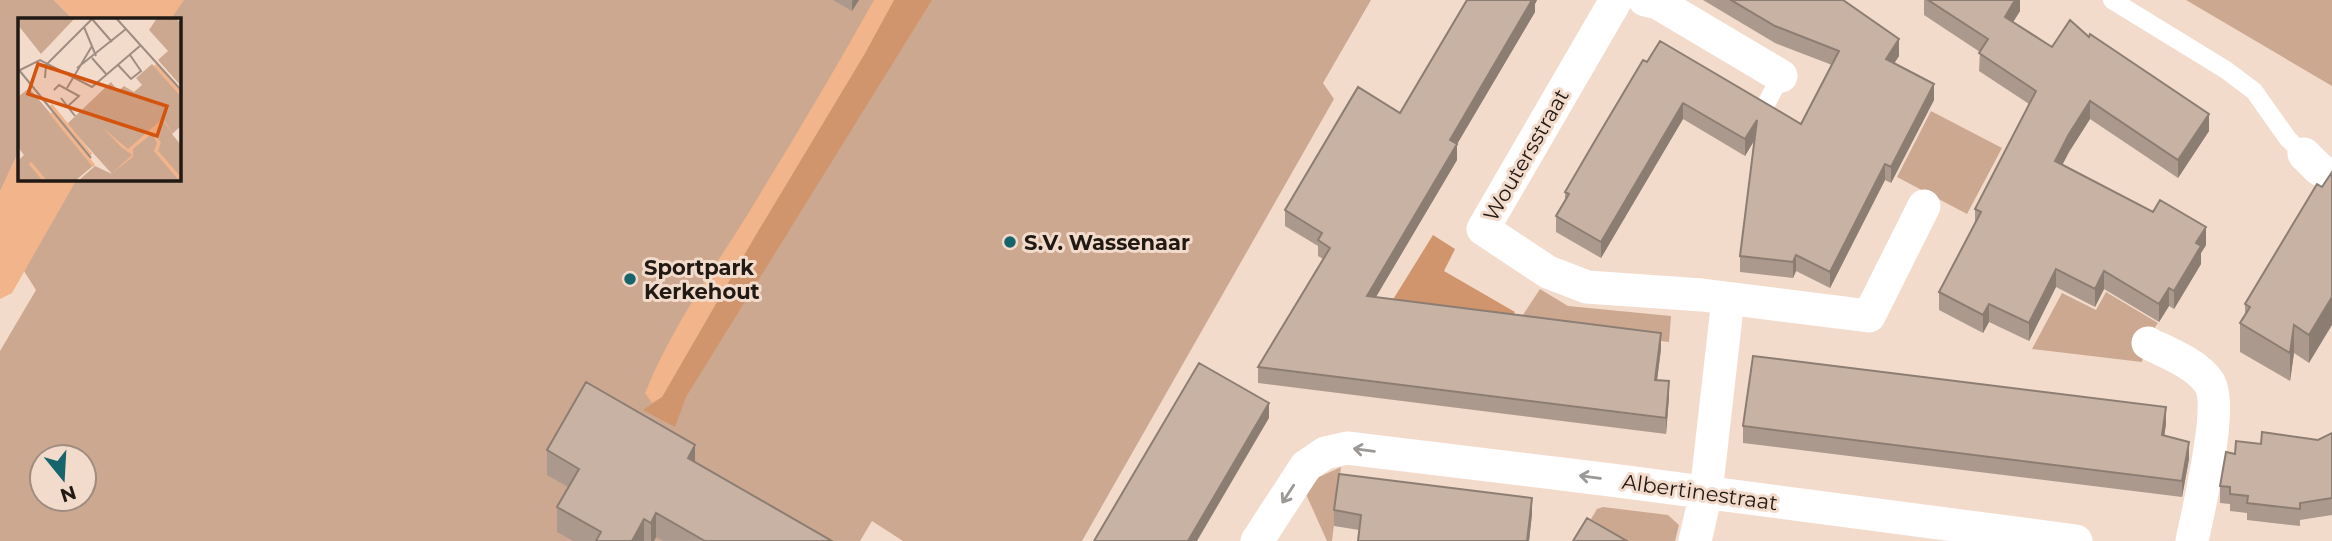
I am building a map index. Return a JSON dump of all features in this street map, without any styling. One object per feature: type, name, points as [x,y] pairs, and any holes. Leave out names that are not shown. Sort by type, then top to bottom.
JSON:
[{"type":"street","name":"Woutersstraat","points":[[1616,0],[1483,229],[1548,272],[1587,287],[1728,299],[1869,316],[1924,205]]},
{"type":"street","points":[[1645,0],[1658,3],[1774,90]]},
{"type":"street","points":[[2304,154],[2319,169],[2332,176]]},
{"type":"street","points":[[1695,541],[1706,493],[1728,299]]},
{"type":"street","points":[[2148,343],[2195,369],[2209,381],[2215,404],[2192,541]]},
{"type":"street","name":"Albertinestraat","points":[[1256,541],[1306,466],[1325,453],[1347,448],[2076,541]]},
{"type":"lane","points":[[2112,0],[2226,70],[2254,91],[2288,139],[2304,154]]},
{"type":"shaded area","points":[[0,0],[54,0],[72,18],[18,18],[18,153],[0,192]]},
{"type":"shaded area","points":[[54,0],[184,0],[172,18],[72,18]]},
{"type":"shaded area","name":"Sportpark Kerkehout","points":[[145,0],[1371,0],[1323,83],[1334,99],[1082,541],[903,541],[872,521],[860,541],[0,541],[0,351],[36,290],[22,268],[41,180],[180,180],[180,18],[135,18]]},
{"type":"shaded area","points":[[874,0],[894,0],[662,397],[652,403],[645,393],[678,325],[795,136]]},
{"type":"shaded area","points":[[894,0],[932,0],[686,397],[675,427],[643,410],[662,397]]},
{"type":"shaded area","points":[[2186,0],[2332,0],[2332,86]]},
{"type":"shaded area","points":[[1931,111],[2002,148],[1967,214],[1897,177]]},
{"type":"shaded area","points":[[18,153],[18,180],[76,180],[12,293],[0,299],[0,192]]},
{"type":"shaded area","points":[[1433,235],[1455,249],[1444,271],[1515,312],[1509,321],[1389,306]]},
{"type":"shaded area","points":[[1540,289],[1568,306],[1671,316],[1669,342],[1517,324]]},
{"type":"shaded area","points":[[2106,292],[2158,323],[2144,343],[2142,362],[2032,349],[2062,293],[2096,310]]},
{"type":"shaded area","points":[[1341,467],[1332,541],[1327,541],[1305,492],[1319,477]]},
{"type":"shaded area","points":[[1603,507],[1668,515],[1679,525],[1675,541],[1625,541],[1591,519],[1597,509]]},
{"type":"building","points":[[1467,0],[1532,0],[1450,140],[1457,144],[1367,296],[1661,333],[1655,380],[1669,381],[1666,418],[1258,367],[1330,248],[1318,240],[1322,233],[1285,210],[1358,87],[1400,113]]},
{"type":"building","points":[[1731,0],[1843,0],[1899,39],[1886,59],[1934,84],[1891,167],[1885,164],[1830,272],[1796,255],[1793,262],[1740,256],[1757,120],[1745,139],[1683,103],[1601,242],[1556,216],[1569,194],[1565,192],[1596,139],[1643,60],[1647,62],[1660,41],[1801,124],[1839,51],[1775,26]]},
{"type":"building","points":[[1928,0],[2015,0],[2005,17],[2052,47],[2070,20],[2089,37],[2090,34],[2209,114],[2178,160],[2090,101],[2055,161],[2153,212],[2160,200],[2206,227],[2196,243],[2201,246],[2174,291],[2169,288],[2159,304],[2104,271],[2095,289],[2056,269],[2029,323],[1989,304],[1983,315],[1939,292],[1981,212],[1975,209],[2036,91],[1979,53],[1988,39]]},
{"type":"building","points":[[2332,172],[2332,297],[2309,335],[2294,325],[2290,353],[2240,323],[2250,307],[2245,304],[2317,184],[2322,187]]},
{"type":"building","points":[[1753,356],[2166,407],[2162,435],[2189,442],[2182,481],[1743,426]]},
{"type":"building","points":[[1199,363],[1269,403],[1188,541],[1094,541]]},
{"type":"building","points":[[586,382],[695,445],[688,458],[832,541],[705,541],[656,513],[651,523],[644,519],[632,541],[596,541],[601,532],[557,507],[579,469],[547,450]]},
{"type":"building","points":[[2262,432],[2318,440],[2332,433],[2332,498],[2300,503],[2300,509],[2247,503],[2248,496],[2230,494],[2230,487],[2220,486],[2226,452],[2235,454],[2236,441],[2261,444]]},
{"type":"building","points":[[1339,474],[1532,498],[1527,541],[1358,541],[1361,515],[1334,510]]},
{"type":"building","points":[[1587,518],[1627,541],[1573,541]]},
{"type":"place","name":"S.V. Wassenaar","points":[[1010,242]]},
{"type":"place","name":"Sportpark Kerkehout","points":[[630,279]]}]
